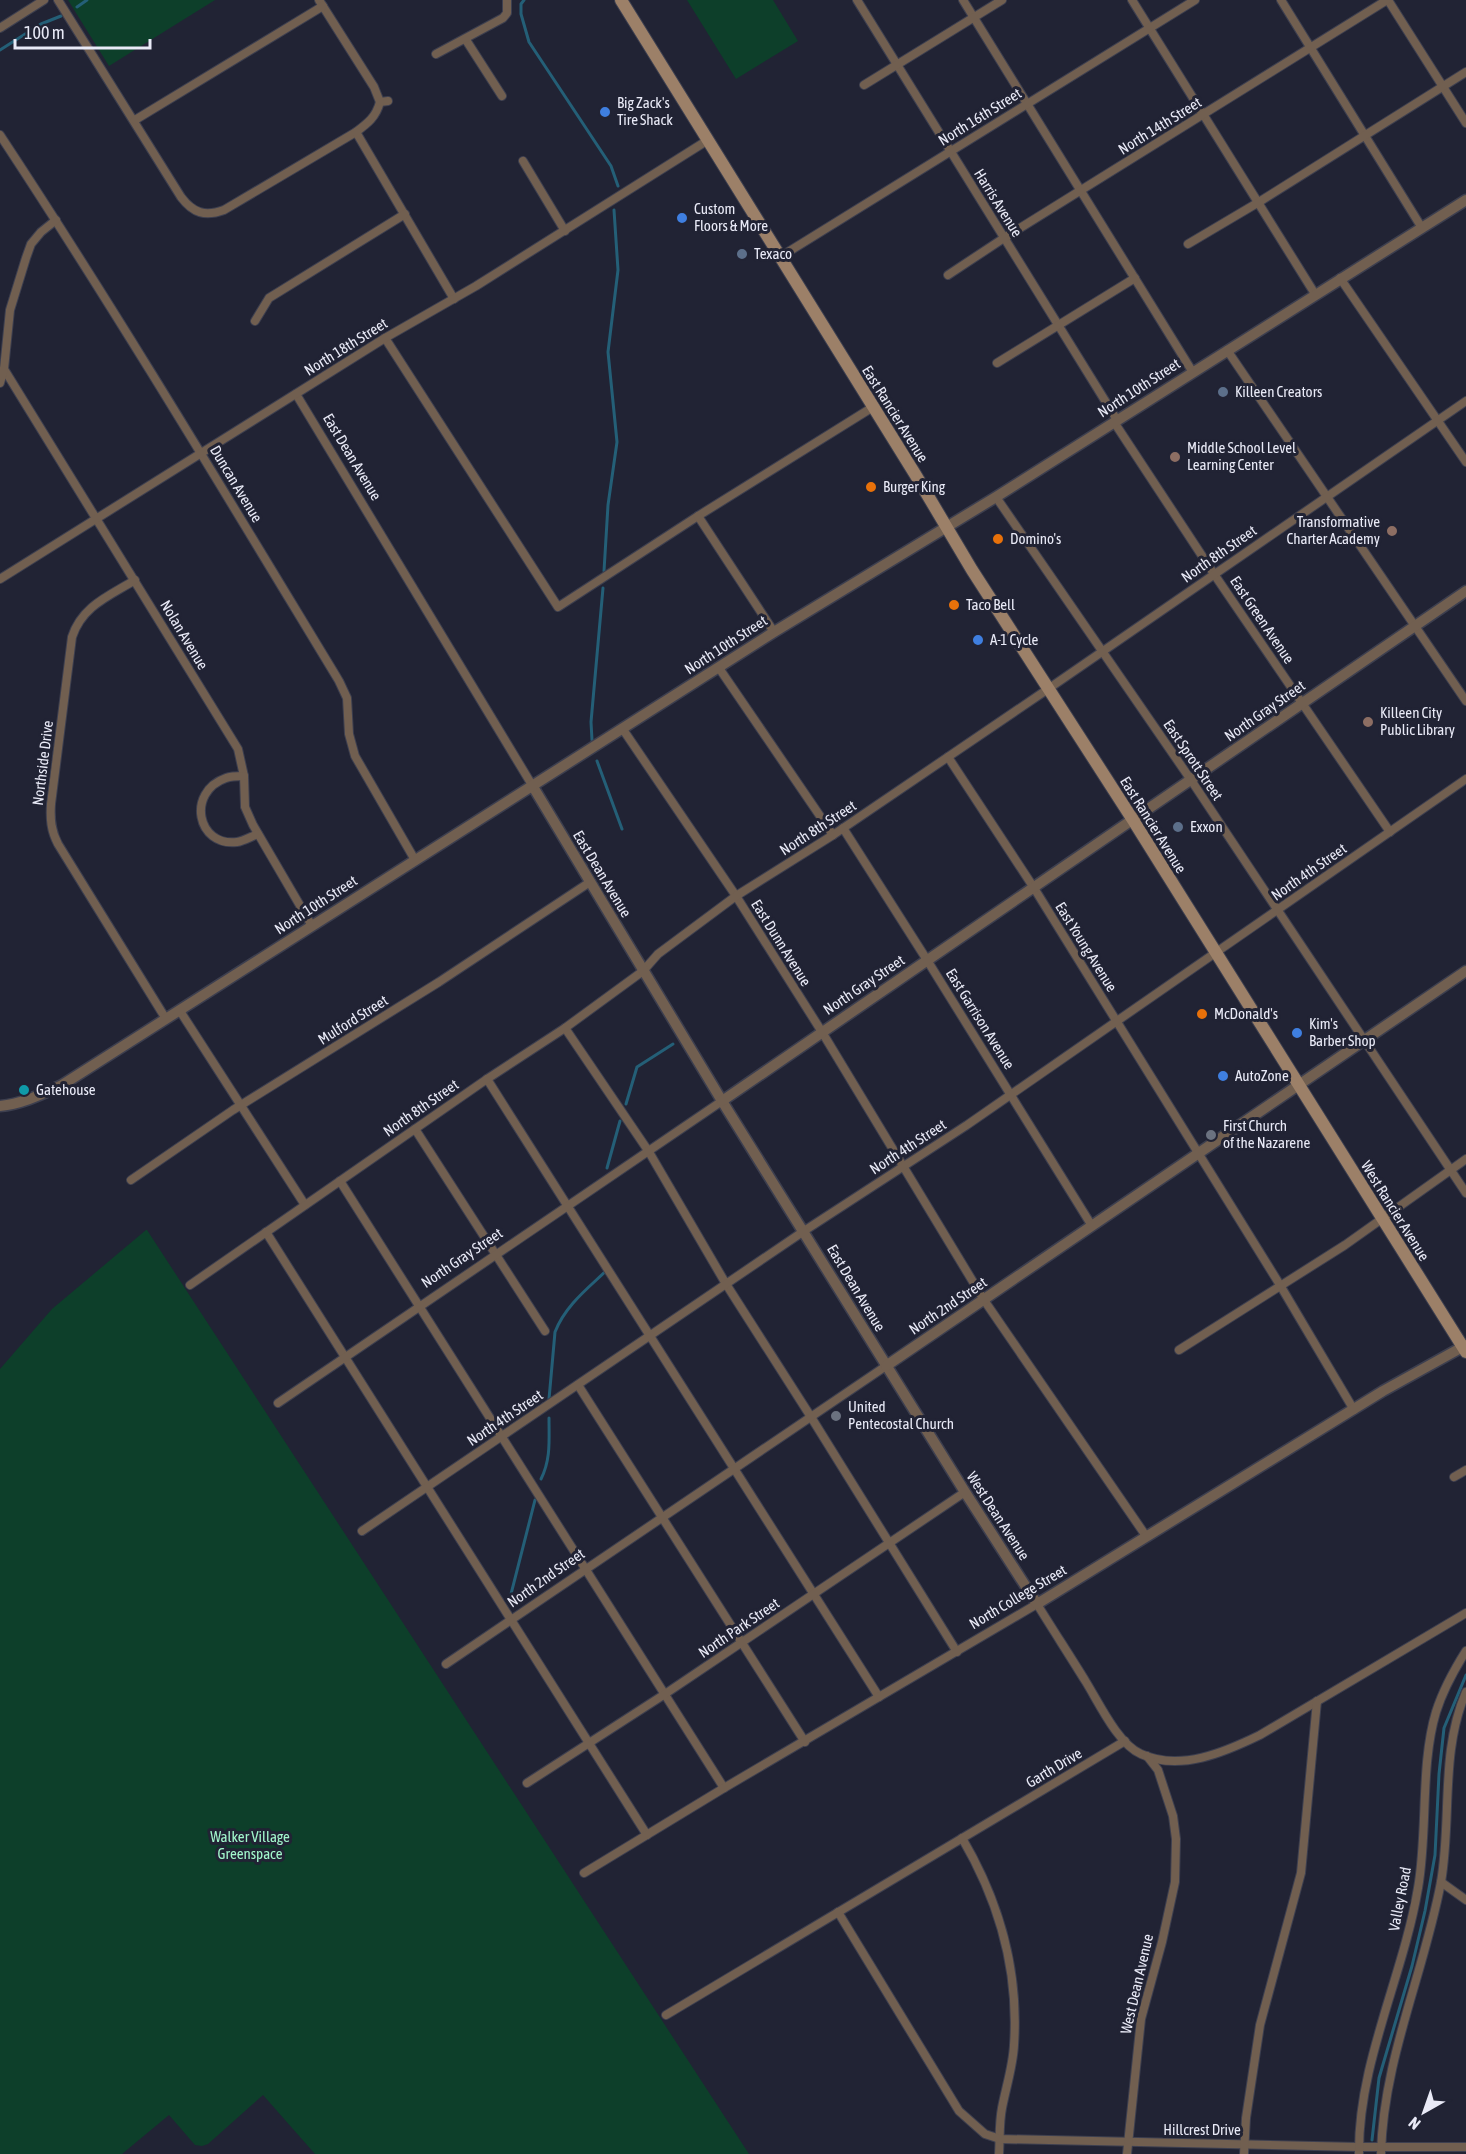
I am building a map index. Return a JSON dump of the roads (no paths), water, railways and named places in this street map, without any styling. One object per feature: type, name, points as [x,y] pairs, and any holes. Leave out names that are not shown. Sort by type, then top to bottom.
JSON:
[{"type":"main road","name":"East Rancier Avenue","points":[[621,0],[972,570],[1299,1086]]},
{"type":"main road","name":"West Rancier Avenue","points":[[1299,1086],[1465,1348]]},
{"type":"street","points":[[0,28],[44,0]]},
{"type":"street","points":[[58,0],[187,205],[200,213],[207,215],[224,210],[356,132],[377,114],[384,102],[321,3],[135,120]]},
{"type":"street","points":[[436,54],[466,40],[503,18],[507,13],[507,0]]},
{"type":"street","name":"Harris Avenue","points":[[857,0],[1115,421]]},
{"type":"street","points":[[963,0],[1192,371]]},
{"type":"street","points":[[864,85],[1002,0]]},
{"type":"street","points":[[1132,0],[1315,294]]},
{"type":"street","name":"North 16th Street","points":[[780,257],[1195,0]]},
{"type":"street","points":[[1281,0],[1422,228]]},
{"type":"street","points":[[1388,0],[1466,123]]},
{"type":"street","name":"North 14th Street","points":[[948,276],[1004,238],[1388,0]]},
{"type":"street","points":[[466,40],[502,96]]},
{"type":"street","points":[[1188,244],[1466,72]]},
{"type":"street","points":[[356,132],[454,299]]},
{"type":"street","name":"Duncan Avenue","points":[[0,135],[202,453],[339,681],[346,698],[349,734],[356,756],[415,860]]},
{"type":"street","name":"North 18th Street","points":[[0,579],[386,338],[565,231],[708,140]]},
{"type":"street","points":[[523,161],[565,231]]},
{"type":"street","points":[[1462,202],[1466,215]]},
{"type":"street","name":"North 10th Street","points":[[0,1106],[21,1102],[62,1085],[774,632],[996,497],[1462,202]]},
{"type":"street","points":[[255,321],[269,298],[405,214]]},
{"type":"street","points":[[0,383],[4,369],[10,310],[26,258],[31,244],[56,220]]},
{"type":"street","points":[[997,363],[1135,278]]},
{"type":"street","points":[[1340,278],[1466,462]]},
{"type":"street","points":[[386,338],[558,607],[873,407]]},
{"type":"street","points":[[1227,350],[1466,701]]},
{"type":"street","name":"Nolan Avenue","points":[[4,369],[238,749],[244,776],[245,807],[258,834],[312,926]]},
{"type":"street","name":"East Dean Avenue","points":[[296,394],[643,971],[886,1366]]},
{"type":"street","name":"North 8th Street","points":[[190,1285],[487,1079],[565,1028],[643,971],[658,954],[736,896],[833,835],[1466,401]]},
{"type":"street","name":"East Green Avenue","points":[[1115,421],[1214,574],[1390,832]]},
{"type":"street","name":"East Sprott Street","points":[[996,497],[1191,780],[1466,1193]]},
{"type":"street","points":[[698,516],[774,632]]},
{"type":"street","name":"Northside Drive","points":[[135,580],[88,609],[75,627],[50,818],[52,832],[58,844],[166,1019]]},
{"type":"street","name":"North Gray Street","points":[[278,1402],[567,1205],[649,1152],[1466,591]]},
{"type":"street","points":[[719,668],[833,835]]},
{"type":"street","name":"East Dunn Avenue","points":[[622,728],[736,896],[822,1032],[984,1300],[1146,1536]]},
{"type":"street","name":"East Young Avenue","points":[[948,757],[1034,888],[1354,1410]]},
{"type":"street","points":[[244,776],[226,778],[214,785],[204,796],[200,806],[200,818],[210,832],[222,841],[237,842],[258,834]]},
{"type":"street","name":"North 4th Street","points":[[362,1531],[726,1284],[967,1125],[1466,779]]},
{"type":"street","name":"East Garrison Avenue","points":[[843,828],[1011,1093],[1092,1226]]},
{"type":"street","name":"Mulford Street","points":[[131,1180],[241,1106],[439,982],[590,882]]},
{"type":"street","name":"North 2nd Street","points":[[446,1664],[1466,971]]},
{"type":"street","points":[[180,1011],[305,1205]]},
{"type":"street","points":[[565,1028],[649,1152],[726,1284],[957,1652]]},
{"type":"street","points":[[487,1079],[879,1697]]},
{"type":"street","points":[[415,1129],[545,1331]]},
{"type":"street","points":[[1179,1350],[1344,1245],[1466,1159]]},
{"type":"street","points":[[340,1181],[587,1568],[724,1788]]},
{"type":"street","points":[[266,1232],[647,1835]]},
{"type":"street","name":"North College Street","points":[[584,1873],[1037,1604],[1354,1410],[1465,1348]]},
{"type":"street","name":"West Dean Avenue","points":[[886,1366],[1098,1702],[1125,1741]]},
{"type":"street","points":[[578,1385],[805,1742]]},
{"type":"street","points":[[1454,1477],[1466,1470]]},
{"type":"street","name":"North Park Street","points":[[527,1784],[965,1492]]},
{"type":"street","points":[[1125,1741],[1138,1753],[1184,1761],[1208,1757],[1233,1749],[1466,1613]]},
{"type":"street","name":"Valley Road","points":[[1359,2151],[1361,2121],[1371,2060],[1396,1979],[1418,1889],[1424,1841],[1429,1755],[1436,1714],[1445,1687],[1466,1651]]},
{"type":"street","points":[[1381,2151],[1383,2120],[1394,2062],[1441,1882],[1447,1833],[1449,1754],[1456,1717],[1466,1692]]},
{"type":"street","points":[[1244,2154],[1260,2025],[1301,1873],[1317,1701]]},
{"type":"street","name":"Garth Drive","points":[[666,2015],[1125,1741]]},
{"type":"street","name":"West Dean Avenue","points":[[1127,2154],[1126,2143],[1141,2019],[1162,1942],[1175,1882],[1176,1839],[1173,1816],[1158,1770],[1147,1756]]},
{"type":"street","points":[[962,1838],[981,1869],[989,1889],[999,1915],[1011,1965],[1015,2000],[1014,2044],[1002,2106],[999,2154]]},
{"type":"street","points":[[1441,1882],[1466,1900]]},
{"type":"street","name":"Hillcrest Drive","points":[[838,1912],[952,2101],[959,2111],[985,2134],[999,2139],[1126,2143],[1244,2143],[1359,2151],[1466,2148]]},
{"type":"waterway","points":[[77,7],[87,0]]},
{"type":"waterway","points":[[524,0],[521,4],[521,14],[529,42],[611,166],[618,186]]},
{"type":"waterway","points":[[0,50],[41,24],[61,16]]},
{"type":"waterway","points":[[604,571],[608,505],[617,442],[608,352],[618,270],[614,210]]},
{"type":"waterway","points":[[592,740],[591,722],[603,588]]},
{"type":"waterway","points":[[597,761],[622,829]]},
{"type":"waterway","points":[[626,1104],[637,1067],[673,1044]]},
{"type":"waterway","points":[[607,1168],[620,1121]]},
{"type":"waterway","points":[[549,1399],[555,1332],[559,1323],[584,1291],[606,1271]]},
{"type":"waterway","points":[[541,1479],[548,1457],[549,1418]]},
{"type":"waterway","points":[[509,1602],[535,1500]]},
{"type":"waterway","points":[[1372,2140],[1379,2078],[1412,1966],[1435,1855],[1444,1728],[1466,1675]]},
{"type":"place","name":"Big Zack's Tire Shack","points":[[605,112]]},
{"type":"place","name":"Custom Floors & More","points":[[682,218]]},
{"type":"place","name":"Texaco","points":[[742,254]]},
{"type":"place","name":"Killeen Creators","points":[[1223,392]]},
{"type":"place","name":"Middle School Level Learning Center","points":[[1175,457]]},
{"type":"place","name":"Burger King","points":[[871,487]]},
{"type":"place","name":"Transformative Charter Academy","points":[[1392,531]]},
{"type":"place","name":"Domino's","points":[[998,539]]},
{"type":"place","name":"Taco Bell","points":[[954,605]]},
{"type":"place","name":"A-1 Cycle","points":[[978,640]]},
{"type":"place","name":"Killeen City Public Library","points":[[1368,722]]},
{"type":"place","name":"Exxon","points":[[1178,827]]},
{"type":"place","name":"McDonald's","points":[[1202,1014]]},
{"type":"place","name":"Kim's Barber Shop","points":[[1297,1033]]},
{"type":"place","name":"AutoZone","points":[[1223,1076]]},
{"type":"place","name":"Gatehouse","points":[[24,1090]]},
{"type":"place","name":"First Church of the Nazarene","points":[[1211,1135]]},
{"type":"place","name":"United Pentecostal Church","points":[[836,1416]]},
{"type":"park label","name":"Walker Village Greenspace","points":[[250,1846]]}]
